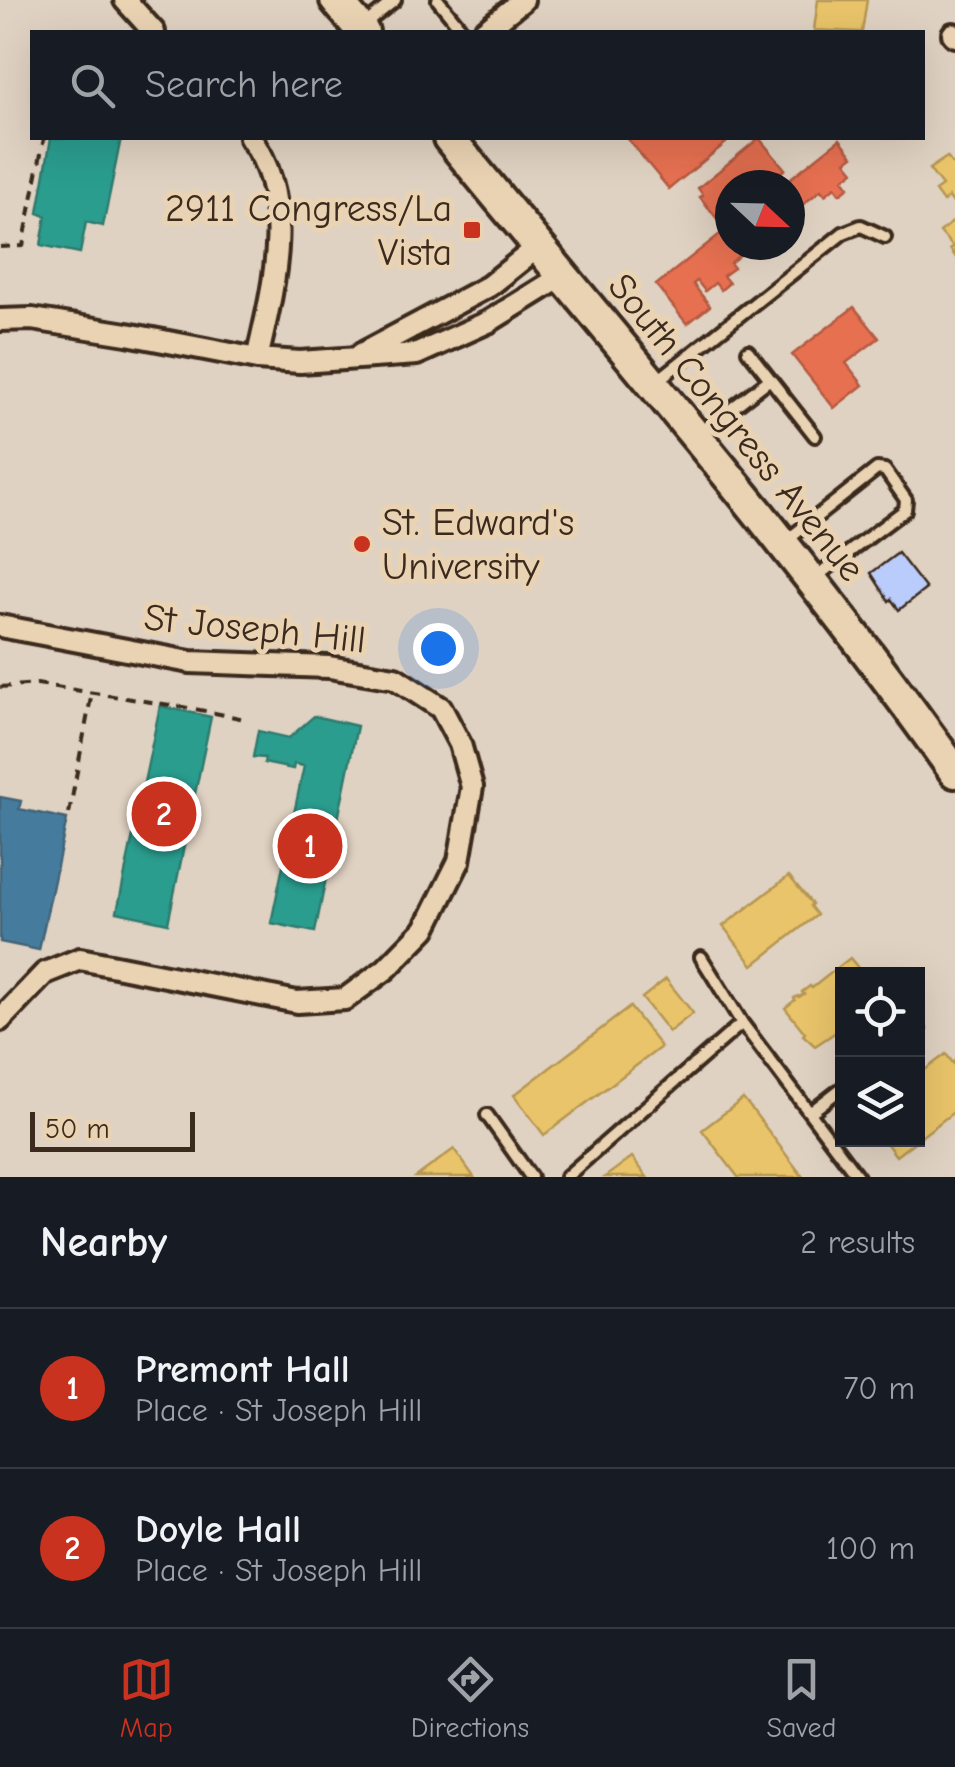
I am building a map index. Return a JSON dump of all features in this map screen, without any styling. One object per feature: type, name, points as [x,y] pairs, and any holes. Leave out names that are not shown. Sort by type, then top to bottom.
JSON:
[{"type":"main road","points":[[336,0],[360,30]]},
{"type":"main road","name":"South Congress Avenue","points":[[451,140],[811,580],[955,772]]},
{"type":"street","points":[[125,0],[152,30]]},
{"type":"street","points":[[486,30],[523,0]]},
{"type":"street","points":[[252,140],[273,186],[279,234],[257,359]]},
{"type":"street","points":[[354,357],[489,286],[539,246]]},
{"type":"street","points":[[0,320],[45,321],[257,359],[300,362],[417,354],[488,322],[564,275]]},
{"type":"street","name":"St Joseph Hill","points":[[0,626],[190,662],[329,667],[395,678],[441,708],[460,744],[472,788],[460,861],[425,929],[386,969],[344,999],[298,1002],[80,959],[45,973],[0,1020]]},
{"type":"lane","points":[[362,30],[395,0]]},
{"type":"lane","points":[[438,0],[462,30]]},
{"type":"lane","points":[[652,384],[843,233],[862,226],[885,237]]},
{"type":"lane","points":[[748,351],[815,436]]},
{"type":"lane","points":[[695,437],[770,379]]},
{"type":"lane","points":[[782,544],[877,469],[885,470],[906,500],[905,510],[811,580]]},
{"type":"lane","points":[[701,957],[742,1023],[858,1177]]},
{"type":"lane","points":[[566,1177],[742,1023]]},
{"type":"lane","points":[[811,1112],[835,1093]]},
{"type":"lane","points":[[487,1115],[531,1177]]},
{"type":"path","points":[[0,248],[23,246],[44,140]]},
{"type":"path","points":[[0,687],[36,684],[245,719]]},
{"type":"path","points":[[69,814],[92,692]]},
{"type":"building: Homes","points":[[818,0],[867,0],[862,30],[814,30]]},
{"type":"building: Homes","points":[[947,157],[952,164],[955,162],[955,206],[949,197],[943,202],[935,191],[942,186],[929,169]]},
{"type":"building: Homes","points":[[955,220],[955,256],[950,249],[953,247],[940,232]]},
{"type":"building: Homes","points":[[789,876],[817,915],[753,965],[723,926]]},
{"type":"building: Homes","points":[[850,958],[857,967],[839,967]]},
{"type":"building: Homes","points":[[835,970],[835,1033],[815,1046],[785,1008]]},
{"type":"building: Homes","points":[[666,979],[693,1013],[669,1032],[642,998]]},
{"type":"building: Homes","points":[[630,1007],[661,1047],[544,1135],[514,1095]]},
{"type":"building: Homes","points":[[946,1054],[955,1061],[955,1111],[925,1134],[925,1070]]},
{"type":"building: Homes","points":[[743,1099],[803,1177],[738,1177],[702,1130]]},
{"type":"building: Homes","points":[[889,1147],[908,1147],[896,1156]]},
{"type":"building: Homes","points":[[454,1149],[474,1177],[416,1177]]},
{"type":"building: Homes","points":[[632,1157],[647,1177],[605,1177]]},
{"type":"building: Shops","points":[[629,140],[726,143],[669,189]]},
{"type":"building: Shops","points":[[757,140],[784,170],[720,170]]},
{"type":"building: Shops","points":[[841,140],[853,156],[846,161],[854,171],[843,179],[849,187],[840,194],[835,187],[825,195],[821,190],[805,203],[805,170],[801,170]]},
{"type":"building: Shops","points":[[715,174],[715,216],[700,197],[703,195],[698,188]]},
{"type":"building: Shops","points":[[715,238],[715,260],[734,260],[730,263],[734,268],[723,276],[729,283],[721,290],[715,283],[705,291],[697,281],[693,284],[710,306],[687,324],[656,285]]},
{"type":"building: Shops","points":[[854,307],[879,338],[846,363],[863,385],[834,408],[792,355]]},
{"type":"building: Schools","points":[[51,140],[121,140],[103,226],[86,222],[80,253],[41,245],[46,216],[38,213]]},
{"type":"building: Schools","points":[[160,706],[211,717],[168,923],[117,912]]},
{"type":"building: Schools","points":[[314,716],[357,726],[315,932],[271,923],[304,766],[294,764],[293,769],[253,757],[258,731],[289,738]]},
{"type":"building: Public","points":[[0,797],[21,801],[19,809],[67,819],[39,950],[0,942]]},
{"type":"building: Other","points":[[898,553],[926,589],[899,610],[871,573]]},
{"type":"place","name":"2911 Congress/La Vista","points":[[472,230]]},
{"type":"place","name":"St. Edward's University","points":[[362,544]]},
{"type":"place","name":"Doyle Hall","points":[[164,814]]},
{"type":"place","name":"Premont Hall","points":[[310,846]]}]
